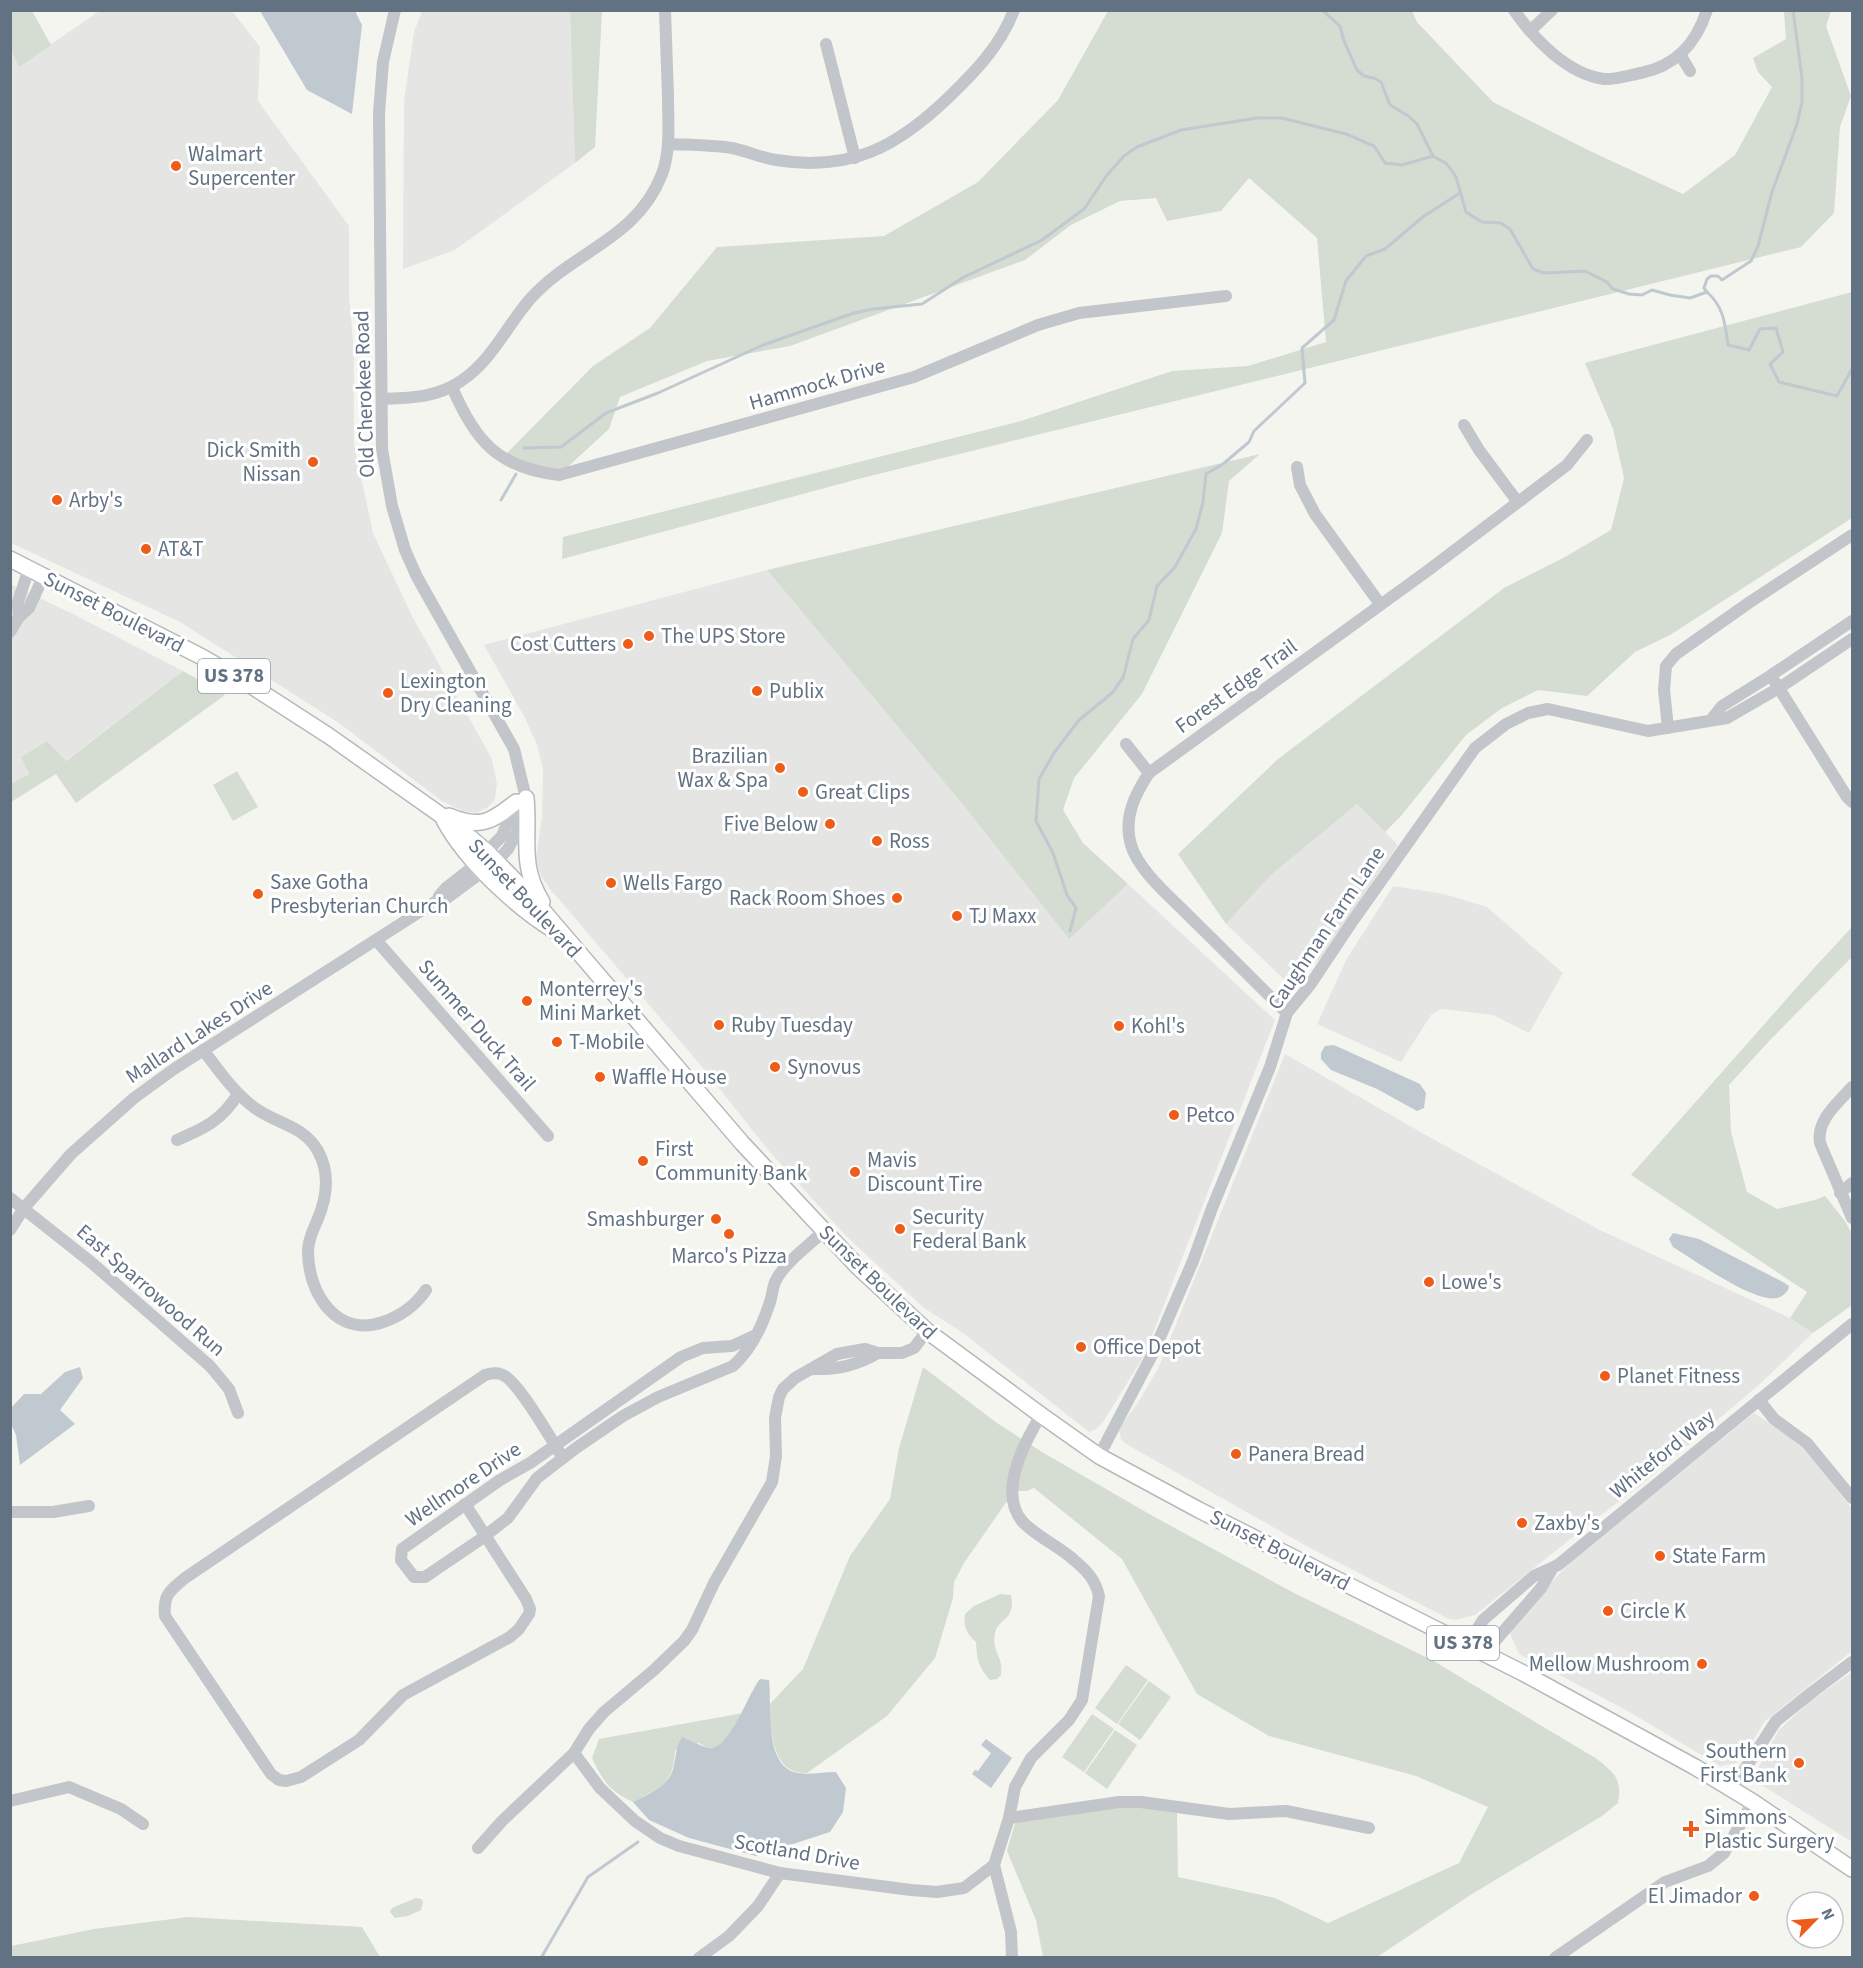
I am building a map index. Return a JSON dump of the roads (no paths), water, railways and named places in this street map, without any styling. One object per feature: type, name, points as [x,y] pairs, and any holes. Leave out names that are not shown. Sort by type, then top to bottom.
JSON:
[{"type":"main road","name":"Sunset Boulevard","points":[[10,559],[202,657],[244,681],[329,736],[459,828],[532,899],[742,1143],[897,1305],[927,1332],[1041,1415],[1099,1455],[1199,1510],[1477,1650],[1695,1767],[1753,1802],[1852,1869]]},
{"type":"main road","points":[[438,814],[476,824],[486,823],[521,794],[529,822],[526,844],[527,869],[536,893],[559,931]]},
{"type":"main road","points":[[438,814],[453,837],[479,867],[532,917],[559,931]]},
{"type":"street","name":"Old Cherokee Road","points":[[395,10],[383,62],[379,113],[382,449],[387,484],[405,550],[417,577],[507,734],[518,762],[521,794]]},
{"type":"street","points":[[382,399],[422,397],[452,387],[478,367],[518,313],[546,284],[623,229],[644,208],[663,172],[668,144],[665,10]]},
{"type":"street","points":[[668,144],[733,148],[774,160],[816,163],[855,158],[875,151],[894,141],[936,109],[981,64],[994,47],[1014,10]]},
{"type":"street","points":[[1514,10],[1530,31],[1557,57],[1588,74],[1606,79],[1661,68],[1681,56],[1692,43],[1707,10]]},
{"type":"street","points":[[1530,31],[1552,10]]},
{"type":"street","points":[[826,44],[855,158]]},
{"type":"street","points":[[1681,56],[1690,70]]},
{"type":"street","name":"Hammock Drive","points":[[452,387],[464,416],[477,436],[496,452],[515,464],[537,472],[559,475],[914,377],[1038,325],[1079,313],[1226,296]]},
{"type":"street","points":[[1464,426],[1517,501]]},
{"type":"street","name":"Forest Edge Trail","points":[[1287,1014],[1139,863],[1131,847],[1128,833],[1134,797],[1149,772],[1430,569],[1567,465],[1587,440]]},
{"type":"street","points":[[1297,467],[1300,485],[1315,514],[1380,604]]},
{"type":"street","points":[[1668,728],[1664,690],[1666,666],[1676,654],[1750,602],[1852,536]]},
{"type":"street","points":[[19,617],[18,602],[29,568]]},
{"type":"street","points":[[10,632],[19,617],[29,608],[44,575]]},
{"type":"street","points":[[1712,720],[1722,706],[1852,621]]},
{"type":"street","name":"Caughman Farm Lane","points":[[1099,1455],[1154,1351],[1193,1261],[1212,1208],[1270,1067],[1287,1014],[1310,985],[1475,748],[1506,724],[1528,713],[1548,709],[1571,712],[1648,731],[1727,718],[1779,688],[1852,639]]},
{"type":"street","points":[[1770,676],[1852,802]]},
{"type":"street","points":[[1126,744],[1149,772]]},
{"type":"street","points":[[491,857],[521,794]]},
{"type":"street","name":"Mallard Lakes Drive","points":[[10,1230],[24,1208],[71,1154],[121,1108],[174,1069],[438,900],[446,888],[491,857]]},
{"type":"street","name":"Summer Duck Trail","points":[[376,940],[548,1136]]},
{"type":"street","points":[[203,1050],[238,1094],[259,1111],[302,1133],[319,1153],[326,1174],[326,1188],[308,1250],[309,1266],[317,1291],[328,1310],[350,1324],[373,1326],[406,1312],[426,1290]]},
{"type":"street","points":[[1852,1087],[1818,1131],[1820,1143],[1852,1218]]},
{"type":"street","points":[[177,1140],[218,1119],[230,1108],[238,1094]]},
{"type":"street","points":[[1840,1193],[1852,1183]]},
{"type":"street","name":"East Sparrowood Run","points":[[10,1198],[92,1263],[210,1366],[229,1389],[237,1413]]},
{"type":"street","name":"Wellmore Drive","points":[[754,1336],[732,1346],[703,1348],[681,1357],[402,1549],[401,1560],[414,1577],[426,1576],[508,1518],[537,1478],[624,1416],[658,1396],[733,1366],[741,1358],[754,1336],[770,1305],[775,1282],[783,1270],[824,1231]]},
{"type":"street","name":"Whiteford Way","points":[[1552,1569],[1541,1588],[1495,1641],[1477,1650],[1476,1631],[1483,1620],[1534,1576],[1552,1569],[1852,1324]]},
{"type":"street","points":[[478,1848],[502,1821],[574,1753],[589,1729],[604,1712],[654,1670],[692,1630],[714,1583],[772,1482],[776,1456],[775,1418],[779,1397],[795,1378],[846,1351],[865,1349],[878,1353],[902,1353],[914,1348],[927,1332]]},
{"type":"street","points":[[465,1504],[526,1599],[530,1610],[525,1621],[510,1637],[403,1695],[359,1740],[294,1780],[279,1780],[271,1774],[165,1616],[164,1603],[167,1595],[185,1578],[485,1375],[494,1373],[509,1378],[517,1386],[563,1458]]},
{"type":"street","points":[[1759,1400],[1774,1419],[1807,1443],[1852,1498]]},
{"type":"street","points":[[1012,1958],[1011,1932],[994,1864],[1009,1818],[1015,1787],[1030,1758],[1069,1720],[1082,1700],[1099,1596],[1096,1583],[1089,1572],[1023,1523],[1015,1507],[1011,1490],[1023,1444],[1041,1415]]},
{"type":"street","points":[[10,1512],[53,1512],[89,1506]]},
{"type":"street","points":[[1732,1789],[1776,1721],[1852,1662]]},
{"type":"street","name":"Scotland Drive","points":[[574,1753],[600,1788],[634,1821],[660,1838],[703,1854],[780,1873],[937,1892],[964,1888],[994,1864]]},
{"type":"street","points":[[10,1801],[69,1787],[121,1809],[143,1824]]},
{"type":"street","points":[[1009,1818],[1119,1802],[1141,1802],[1206,1813],[1293,1812],[1369,1828]]},
{"type":"street","points":[[1556,1958],[1665,1881],[1708,1866],[1724,1853],[1753,1802]]},
{"type":"street","points":[[699,1958],[729,1936],[759,1906],[780,1873]]},
{"type":"waterway","points":[[1322,10],[1340,26],[1357,70],[1364,76],[1381,82],[1390,105],[1417,124],[1433,156],[1447,164],[1456,177],[1466,212],[1482,222],[1501,223],[1510,229],[1533,269],[1544,273],[1585,271],[1607,282],[1613,289],[1629,294],[1642,295],[1652,290],[1690,298],[1707,292]]},
{"type":"waterway","points":[[1707,292],[1704,288],[1707,279],[1711,276],[1718,276],[1722,280],[1751,261],[1758,246],[1772,192],[1797,124],[1802,102],[1802,78],[1793,10]]},
{"type":"waterway","points":[[524,448],[561,447],[606,413],[658,393],[763,345],[854,313],[922,304],[964,277],[1042,240],[1084,209],[1107,175],[1124,156],[1137,147],[1181,130],[1257,118],[1282,118],[1346,134],[1374,146],[1385,163],[1402,165],[1433,156]]},
{"type":"waterway","points":[[1070,931],[1076,908],[1067,895],[1053,853],[1036,821],[1039,779],[1054,753],[1079,720],[1112,693],[1123,678],[1133,639],[1149,620],[1157,586],[1175,567],[1196,529],[1203,502],[1206,474],[1223,464],[1249,442],[1254,431],[1305,383],[1302,348],[1334,320],[1346,281],[1366,256],[1385,249],[1424,216],[1460,193]]},
{"type":"waterway","points":[[1707,292],[1720,310],[1725,323],[1728,345],[1749,350],[1760,329],[1776,328],[1783,352],[1770,364],[1779,382],[1837,396],[1852,369]]},
{"type":"waterway","points":[[501,500],[516,474]]},
{"type":"waterway","points":[[541,1958],[588,1877],[638,1842]]},
{"type":"place","name":"Walmart Supercenter","points":[[176,166]]},
{"type":"place","name":"Dick Smith Nissan","points":[[313,462]]},
{"type":"place","name":"Arby's","points":[[57,500]]},
{"type":"place","name":"AT&T","points":[[146,549]]},
{"type":"place","name":"The UPS Store","points":[[649,636]]},
{"type":"place","name":"Cost Cutters","points":[[628,644]]},
{"type":"place","name":"Publix","points":[[757,691]]},
{"type":"place","name":"Lexington Dry Cleaning","points":[[388,693]]},
{"type":"place","name":"Brazilian Wax & Spa","points":[[780,768]]},
{"type":"place","name":"Great Clips","points":[[803,792]]},
{"type":"place","name":"Five Below","points":[[830,824]]},
{"type":"place","name":"Ross","points":[[877,841]]},
{"type":"place","name":"Wells Fargo","points":[[611,883]]},
{"type":"place","name":"Saxe Gotha Presbyterian Church","points":[[258,894]]},
{"type":"place","name":"Rack Room Shoes","points":[[897,898]]},
{"type":"place","name":"TJ Maxx","points":[[957,916]]},
{"type":"place","name":"Monterrey's Mini Market","points":[[527,1001]]},
{"type":"place","name":"Ruby Tuesday","points":[[719,1025]]},
{"type":"place","name":"Kohl's","points":[[1119,1026]]},
{"type":"place","name":"T-Mobile","points":[[557,1042]]},
{"type":"place","name":"Synovus","points":[[775,1067]]},
{"type":"place","name":"Waffle House","points":[[600,1077]]},
{"type":"place","name":"Petco","points":[[1174,1115]]},
{"type":"place","name":"First Community Bank","points":[[643,1161]]},
{"type":"place","name":"Mavis Discount Tire","points":[[855,1172]]},
{"type":"place","name":"Smashburger","points":[[716,1219]]},
{"type":"place","name":"Security Federal Bank","points":[[900,1229]]},
{"type":"place","name":"Marco's Pizza","points":[[729,1234]]},
{"type":"place","name":"Lowe's","points":[[1429,1282]]},
{"type":"place","name":"Office Depot","points":[[1081,1347]]},
{"type":"place","name":"Planet Fitness","points":[[1605,1376]]},
{"type":"place","name":"Panera Bread","points":[[1236,1454]]},
{"type":"place","name":"Zaxby's","points":[[1522,1523]]},
{"type":"place","name":"State Farm","points":[[1660,1556]]},
{"type":"place","name":"Circle K","points":[[1608,1611]]},
{"type":"place","name":"Mellow Mushroom","points":[[1702,1664]]},
{"type":"place","name":"Southern First Bank","points":[[1799,1763]]},
{"type":"place","name":"Simmons Plastic Surgery","points":[[1691,1829]]},
{"type":"place","name":"El Jimador","points":[[1754,1896]]}]
